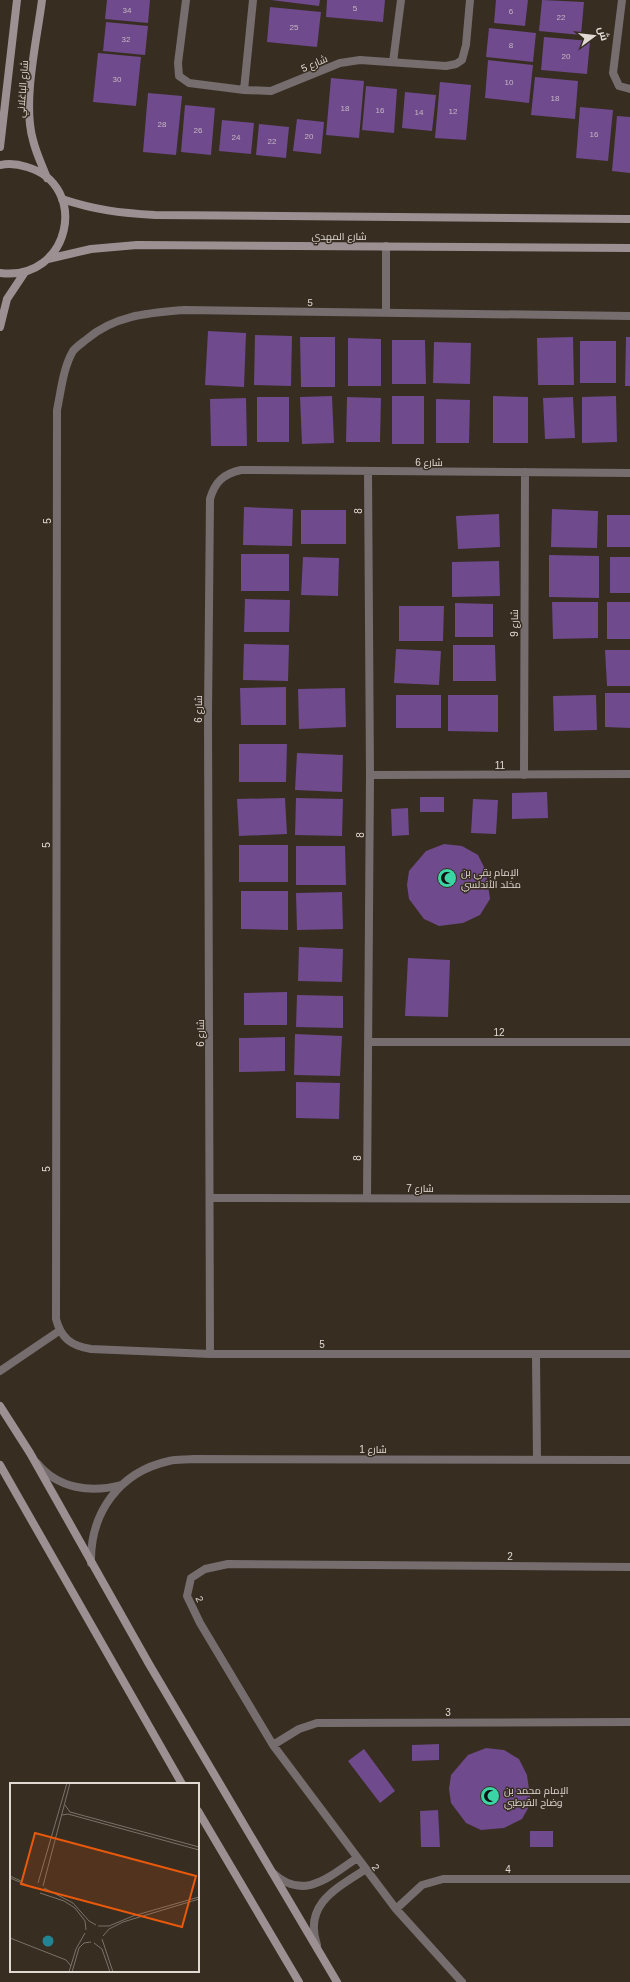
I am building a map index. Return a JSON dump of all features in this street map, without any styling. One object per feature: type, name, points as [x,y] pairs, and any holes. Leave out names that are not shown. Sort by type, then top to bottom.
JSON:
[{"type":"main road","name":"شارع الباغلاني","points":[[0,147],[17,0]]},
{"type":"main road","name":"شارع الباغلاني","points":[[42,0],[30,87],[29,120],[32,140],[47,178]]},
{"type":"main road","points":[[0,165],[18,164],[34,169],[47,178],[56,188],[62,199],[65,212],[64,231],[56,249],[48,259],[41,265],[25,272],[13,274],[0,273]]},
{"type":"main road","name":"شارع المهدي","points":[[62,199],[90,208],[110,212],[155,215],[630,219]]},
{"type":"main road","name":"شارع المهدي","points":[[48,259],[91,249],[137,245],[630,248]]},
{"type":"main road","points":[[0,327],[7,299],[25,272]]},
{"type":"main road","points":[[0,1406],[30,1453],[91,1563],[337,1982]]},
{"type":"main road","points":[[0,1465],[181,1783]]},
{"type":"main road","points":[[199,1813],[299,1982]]},
{"type":"street","name":"شارع 5","points":[[186,0],[178,63],[179,76],[189,83],[244,90],[271,91],[340,63],[360,60],[446,66],[456,64],[462,60],[466,45],[470,0]]},
{"type":"street","points":[[244,90],[253,0]]},
{"type":"street","points":[[394,62],[401,0]]},
{"type":"street","points":[[622,0],[613,73],[619,86],[630,89]]},
{"type":"street","points":[[386,246],[386,313]]},
{"type":"street","name":"5","points":[[630,316],[184,310],[140,314],[115,321],[93,333],[73,350],[62,383],[58,410],[56,704],[56,1319],[59,1331],[67,1341],[78,1347],[210,1354],[630,1354]]},
{"type":"street","name":"شارع 6","points":[[210,1354],[208,714],[210,499],[213,488],[220,479],[230,473],[241,470],[630,473]]},
{"type":"street","name":"8","points":[[367,1198],[370,775],[368,471]]},
{"type":"street","name":"شارع 9","points":[[524,775],[525,472]]},
{"type":"street","name":"11","points":[[370,775],[630,774]]},
{"type":"street","name":"12","points":[[368,1042],[630,1042]]},
{"type":"street","name":"شارع 7","points":[[210,1198],[630,1199]]},
{"type":"street","points":[[0,1371],[59,1331]]},
{"type":"street","points":[[536,1355],[537,1460]]},
{"type":"street","name":"شارع 1","points":[[30,1453],[39,1465],[50,1475],[77,1488],[92,1490],[107,1489],[122,1485]]},
{"type":"street","name":"شارع 1","points":[[91,1563],[92,1538],[100,1514],[113,1494],[122,1485],[144,1470],[169,1461],[194,1459],[630,1460]]},
{"type":"street","name":"2","points":[[462,1982],[396,1909],[273,1745],[200,1624],[187,1596],[191,1578],[205,1569],[228,1564],[630,1567]]},
{"type":"street","name":"3","points":[[273,1745],[299,1729],[316,1722],[630,1722]]},
{"type":"street","points":[[272,1871],[288,1883],[309,1886],[324,1881],[357,1858]]},
{"type":"street","points":[[318,1948],[315,1939],[314,1922],[320,1905],[332,1892],[366,1869]]},
{"type":"street","name":"4","points":[[396,1909],[422,1885],[443,1878],[630,1879]]},
{"type":"building","points":[[107,0],[150,0],[148,23],[105,19]]},
{"type":"building","points":[[271,0],[320,0],[319,6]]},
{"type":"building","points":[[327,0],[385,0],[383,22],[326,17]]},
{"type":"building","points":[[496,0],[528,0],[525,26],[494,23]]},
{"type":"building","points":[[542,0],[584,2],[581,35],[539,31]]},
{"type":"building","points":[[270,7],[321,12],[317,47],[267,42]]},
{"type":"building","points":[[106,22],[148,26],[145,55],[103,51]]},
{"type":"building","points":[[489,28],[536,33],[533,62],[486,57]]},
{"type":"building","points":[[544,37],[590,41],[587,74],[541,70]]},
{"type":"building","points":[[98,53],[141,57],[136,106],[93,102]]},
{"type":"building","points":[[488,60],[533,65],[529,103],[485,98]]},
{"type":"building","points":[[535,77],[578,81],[575,119],[531,115]]},
{"type":"building","points":[[331,78],[364,81],[359,138],[326,135]]},
{"type":"building","points":[[440,82],[471,85],[466,140],[435,138]]},
{"type":"building","points":[[366,86],[397,89],[394,133],[362,130]]},
{"type":"building","points":[[405,92],[436,95],[432,131],[402,128]]},
{"type":"building","points":[[148,93],[182,96],[176,155],[143,152]]},
{"type":"building","points":[[185,105],[215,108],[211,155],[181,152]]},
{"type":"building","points":[[580,107],[613,110],[608,161],[576,158]]},
{"type":"building","points":[[617,116],[630,117],[630,173],[612,171]]},
{"type":"building","points":[[297,119],[324,122],[321,154],[293,151]]},
{"type":"building","points":[[222,120],[254,123],[251,154],[219,151]]},
{"type":"building","points":[[259,124],[289,127],[286,158],[256,155]]},
{"type":"building","points":[[208,331],[246,333],[244,387],[205,385]]},
{"type":"building","points":[[255,335],[292,336],[291,386],[254,385]]},
{"type":"building","points":[[300,337],[335,337],[335,387],[301,387]]},
{"type":"building","points":[[573,337],[574,385],[538,385],[537,338]]},
{"type":"building","points":[[626,337],[630,337],[630,386],[625,386]]},
{"type":"building","points":[[348,338],[381,339],[381,386],[348,386]]},
{"type":"building","points":[[392,340],[425,340],[426,384],[392,384]]},
{"type":"building","points":[[580,341],[616,341],[616,383],[580,383]]},
{"type":"building","points":[[434,342],[471,343],[470,384],[433,383]]},
{"type":"building","points":[[332,396],[334,443],[302,444],[300,397]]},
{"type":"building","points":[[392,396],[424,396],[424,444],[392,444]]},
{"type":"building","points":[[493,396],[528,397],[528,443],[493,443]]},
{"type":"building","points":[[616,396],[617,442],[582,443],[582,397]]},
{"type":"building","points":[[257,397],[289,397],[289,442],[257,442]]},
{"type":"building","points":[[347,397],[381,398],[380,442],[346,442]]},
{"type":"building","points":[[573,397],[575,438],[545,439],[543,398]]},
{"type":"building","points":[[246,398],[247,446],[211,446],[210,399]]},
{"type":"building","points":[[436,399],[470,400],[469,443],[436,443]]},
{"type":"building","points":[[244,507],[293,509],[292,546],[243,545]]},
{"type":"building","points":[[552,509],[598,511],[597,548],[551,547]]},
{"type":"building","points":[[301,510],[346,510],[346,544],[301,544]]},
{"type":"building","points":[[499,514],[500,547],[458,549],[456,516]]},
{"type":"building","points":[[607,515],[630,515],[630,547],[607,547]]},
{"type":"building","points":[[241,554],[289,554],[289,591],[241,591]]},
{"type":"building","points":[[549,555],[599,556],[599,598],[549,597]]},
{"type":"building","points":[[303,557],[339,558],[338,596],[301,595]]},
{"type":"building","points":[[610,557],[630,557],[630,593],[610,593]]},
{"type":"building","points":[[499,561],[500,596],[452,597],[452,562]]},
{"type":"building","points":[[245,599],[290,600],[289,632],[244,632]]},
{"type":"building","points":[[552,602],[598,602],[598,638],[553,639]]},
{"type":"building","points":[[607,602],[630,602],[630,639],[607,639]]},
{"type":"building","points":[[455,603],[493,604],[493,637],[455,637]]},
{"type":"building","points":[[399,606],[444,606],[443,641],[399,641]]},
{"type":"building","points":[[244,644],[289,645],[288,681],[243,680]]},
{"type":"building","points":[[453,645],[495,645],[496,681],[453,681]]},
{"type":"building","points":[[396,649],[441,651],[439,685],[394,683]]},
{"type":"building","points":[[605,650],[630,650],[630,686],[607,686]]},
{"type":"building","points":[[286,687],[286,725],[241,725],[240,688]]},
{"type":"building","points":[[345,688],[346,727],[299,729],[298,689]]},
{"type":"building","points":[[605,693],[630,693],[630,728],[605,727]]},
{"type":"building","points":[[396,695],[441,695],[441,728],[396,728]]},
{"type":"building","points":[[448,695],[498,695],[498,732],[448,731]]},
{"type":"building","points":[[596,695],[597,730],[554,731],[553,696]]},
{"type":"building","points":[[239,744],[287,744],[286,782],[239,782]]},
{"type":"building","points":[[297,753],[343,755],[342,792],[295,790]]},
{"type":"building","points":[[547,792],[548,818],[512,819],[512,793]]},
{"type":"building","points":[[420,797],[444,797],[444,812],[420,812]]},
{"type":"building","points":[[285,798],[287,834],[239,836],[237,799]]},
{"type":"building","points":[[296,798],[343,799],[342,836],[295,835]]},
{"type":"building","points":[[473,799],[498,800],[496,834],[471,833]]},
{"type":"building","points":[[408,808],[409,835],[392,836],[391,809]]},
{"type":"building","name":"الإمام بقي بن مخلد الأندلسي","points":[[444,844],[462,846],[478,855],[486,871],[490,899],[480,915],[463,923],[439,926],[424,919],[409,899],[407,885],[409,871],[426,851]]},
{"type":"building","points":[[239,845],[288,845],[288,882],[239,882]]},
{"type":"building","points":[[296,846],[345,846],[346,885],[296,885]]},
{"type":"building","points":[[241,891],[288,891],[288,930],[241,929]]},
{"type":"building","points":[[342,892],[343,929],[297,930],[296,893]]},
{"type":"building","points":[[299,947],[343,949],[342,982],[298,981]]},
{"type":"building","points":[[408,958],[450,960],[448,1017],[405,1016]]},
{"type":"building","points":[[287,992],[287,1025],[244,1025],[244,993]]},
{"type":"building","points":[[297,995],[343,996],[343,1028],[296,1027]]},
{"type":"building","points":[[295,1034],[342,1036],[340,1076],[294,1075]]},
{"type":"building","points":[[285,1037],[285,1071],[239,1072],[239,1038]]},
{"type":"building","points":[[296,1082],[340,1083],[339,1119],[296,1118]]},
{"type":"building","points":[[439,1744],[439,1760],[412,1761],[412,1745]]},
{"type":"building","name":"الإمام محمد بن وضاح القرطبي","points":[[486,1748],[504,1750],[519,1759],[527,1775],[531,1803],[522,1819],[504,1828],[481,1830],[466,1823],[451,1803],[449,1789],[451,1775],[468,1755]]},
{"type":"building","points":[[364,1749],[395,1791],[380,1803],[348,1761]]},
{"type":"building","points":[[438,1810],[440,1847],[421,1847],[420,1811]]},
{"type":"building","points":[[530,1831],[553,1831],[553,1847],[530,1847]]},
{"type":"place","name":"الإمام بقي بن مخلد الأندلسي","points":[[447,878]]},
{"type":"place","name":"الإمام محمد بن وضاح القرطبي","points":[[490,1796]]}]
